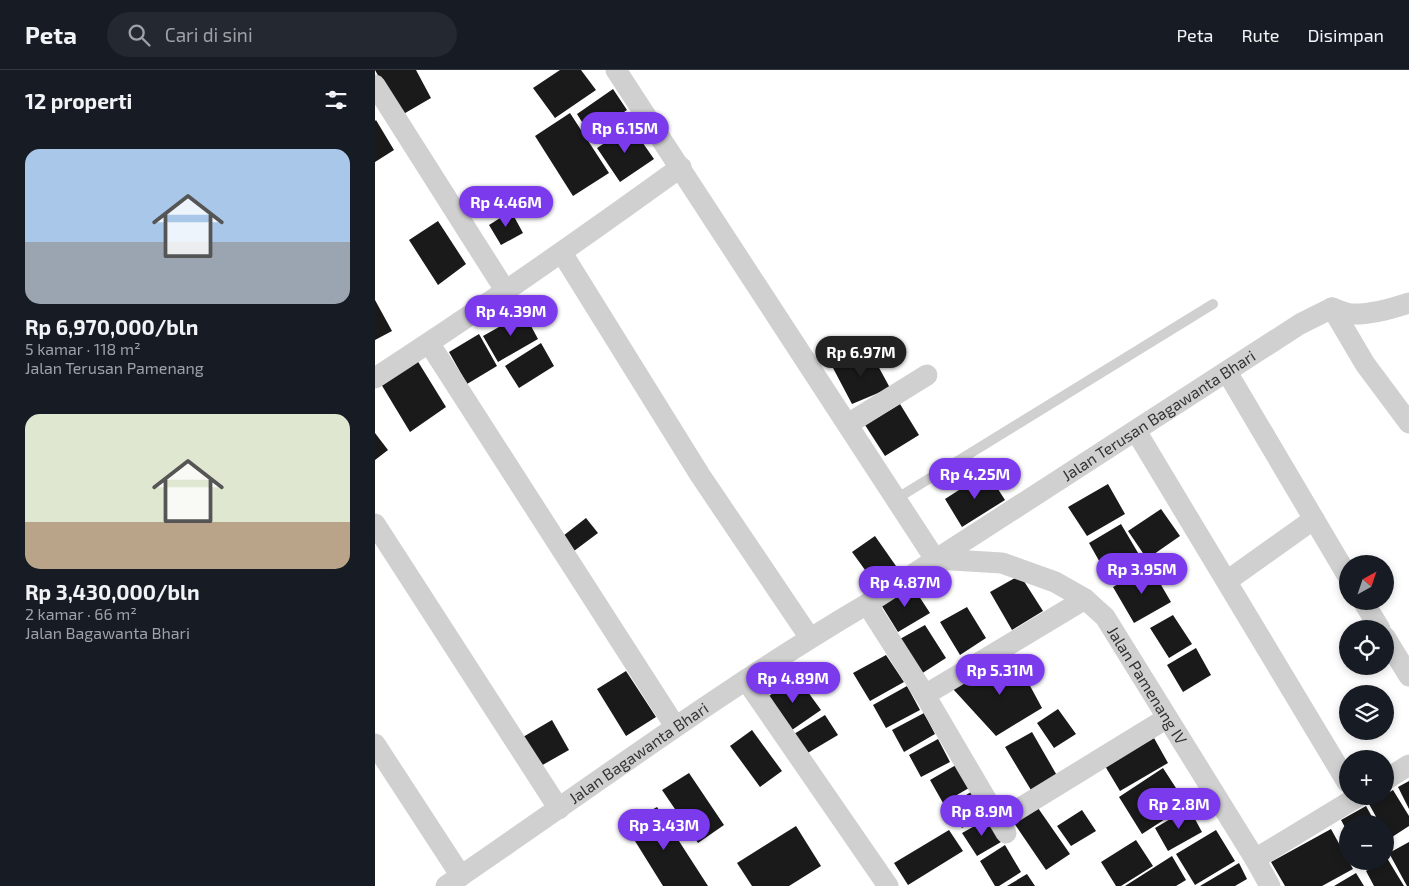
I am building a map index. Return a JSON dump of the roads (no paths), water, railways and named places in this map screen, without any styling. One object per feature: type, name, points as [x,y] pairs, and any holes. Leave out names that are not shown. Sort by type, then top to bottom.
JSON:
[{"type":"street","points":[[616,70],[935,559]]},
{"type":"street","points":[[375,85],[505,290]]},
{"type":"street","points":[[375,378],[429,344],[505,290],[562,253],[681,168]]},
{"type":"street","points":[[562,253],[700,475],[810,638]]},
{"type":"street","points":[[1332,308],[1349,314],[1363,314],[1392,309],[1409,303]]},
{"type":"street","points":[[1332,308],[1365,364],[1409,422]]},
{"type":"street","name":"Jalan Terusan Bagawanta Bhari","points":[[935,559],[1300,324],[1332,308]]},
{"type":"street","points":[[429,344],[675,726]]},
{"type":"street","points":[[1227,372],[1339,562]]},
{"type":"street","points":[[848,424],[927,375]]},
{"type":"street","points":[[1136,431],[1339,766]]},
{"type":"street","points":[[1227,581],[1313,519]]},
{"type":"street","points":[[375,524],[559,809]]},
{"type":"street","name":"Jalan Bagawanta Bhari","points":[[453,881],[559,809],[675,726],[935,559]]},
{"type":"street","name":"Jalan Pamenang IV","points":[[935,559],[1002,563],[1055,582],[1085,599],[1105,617],[1270,886]]},
{"type":"street","points":[[925,695],[1085,599]]},
{"type":"street","points":[[867,604],[925,695],[1002,827],[1167,718]]},
{"type":"street","points":[[1394,652],[1409,676]]},
{"type":"street","points":[[746,680],[888,886]]},
{"type":"street","points":[[375,744],[453,881]]},
{"type":"street","points":[[1394,775],[1409,766]]},
{"type":"street","points":[[1255,859],[1339,804]]},
{"type":"lane","points":[[896,499],[1213,304]]}]
